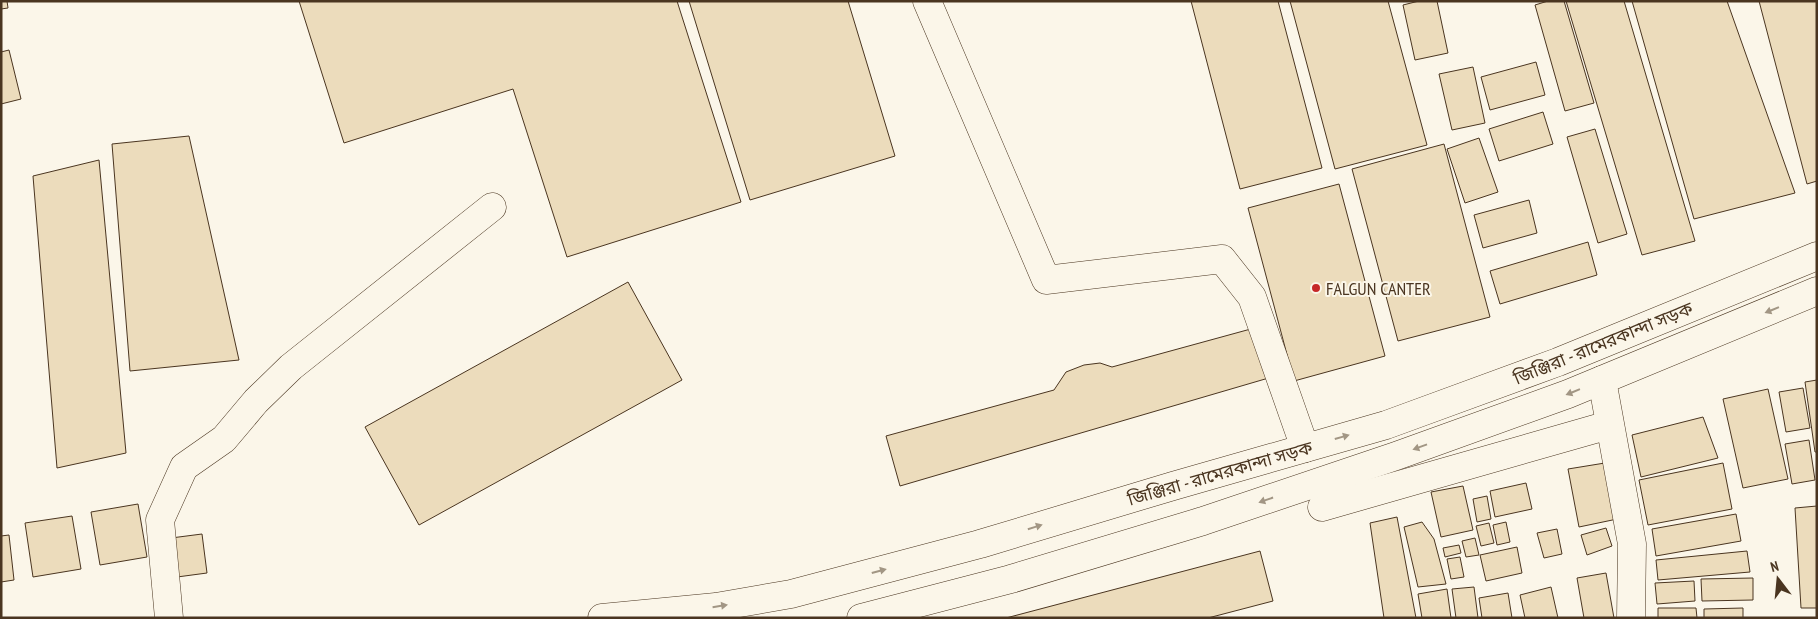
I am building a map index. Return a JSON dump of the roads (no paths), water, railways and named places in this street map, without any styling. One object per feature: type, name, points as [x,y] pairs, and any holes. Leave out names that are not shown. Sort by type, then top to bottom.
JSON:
[{"type":"main road","points":[[927,1],[1046,280],[1222,259],[1252,297],[1305,448]]},
{"type":"main road","points":[[169,618],[160,520],[184,467],[224,439],[256,401],[291,367],[492,207]]},
{"type":"main road","name":"জিঞ্জিরা - রামেরকান্দা সড়ক","points":[[614,617],[716,607],[791,594],[980,544],[1386,424],[1558,362],[1817,256]]},
{"type":"main road","name":"জিঞ্জিরা - রামেরকান্দা সড়ক","points":[[861,618],[1011,579],[1203,521],[1396,456],[1568,394],[1817,292]]},
{"type":"main road","points":[[1602,380],[1632,544],[1631,618]]},
{"type":"main road","points":[[1322,506],[1610,425]]},
{"type":"place","name":"FALGUN CANTER","points":[[1316,288]]}]
